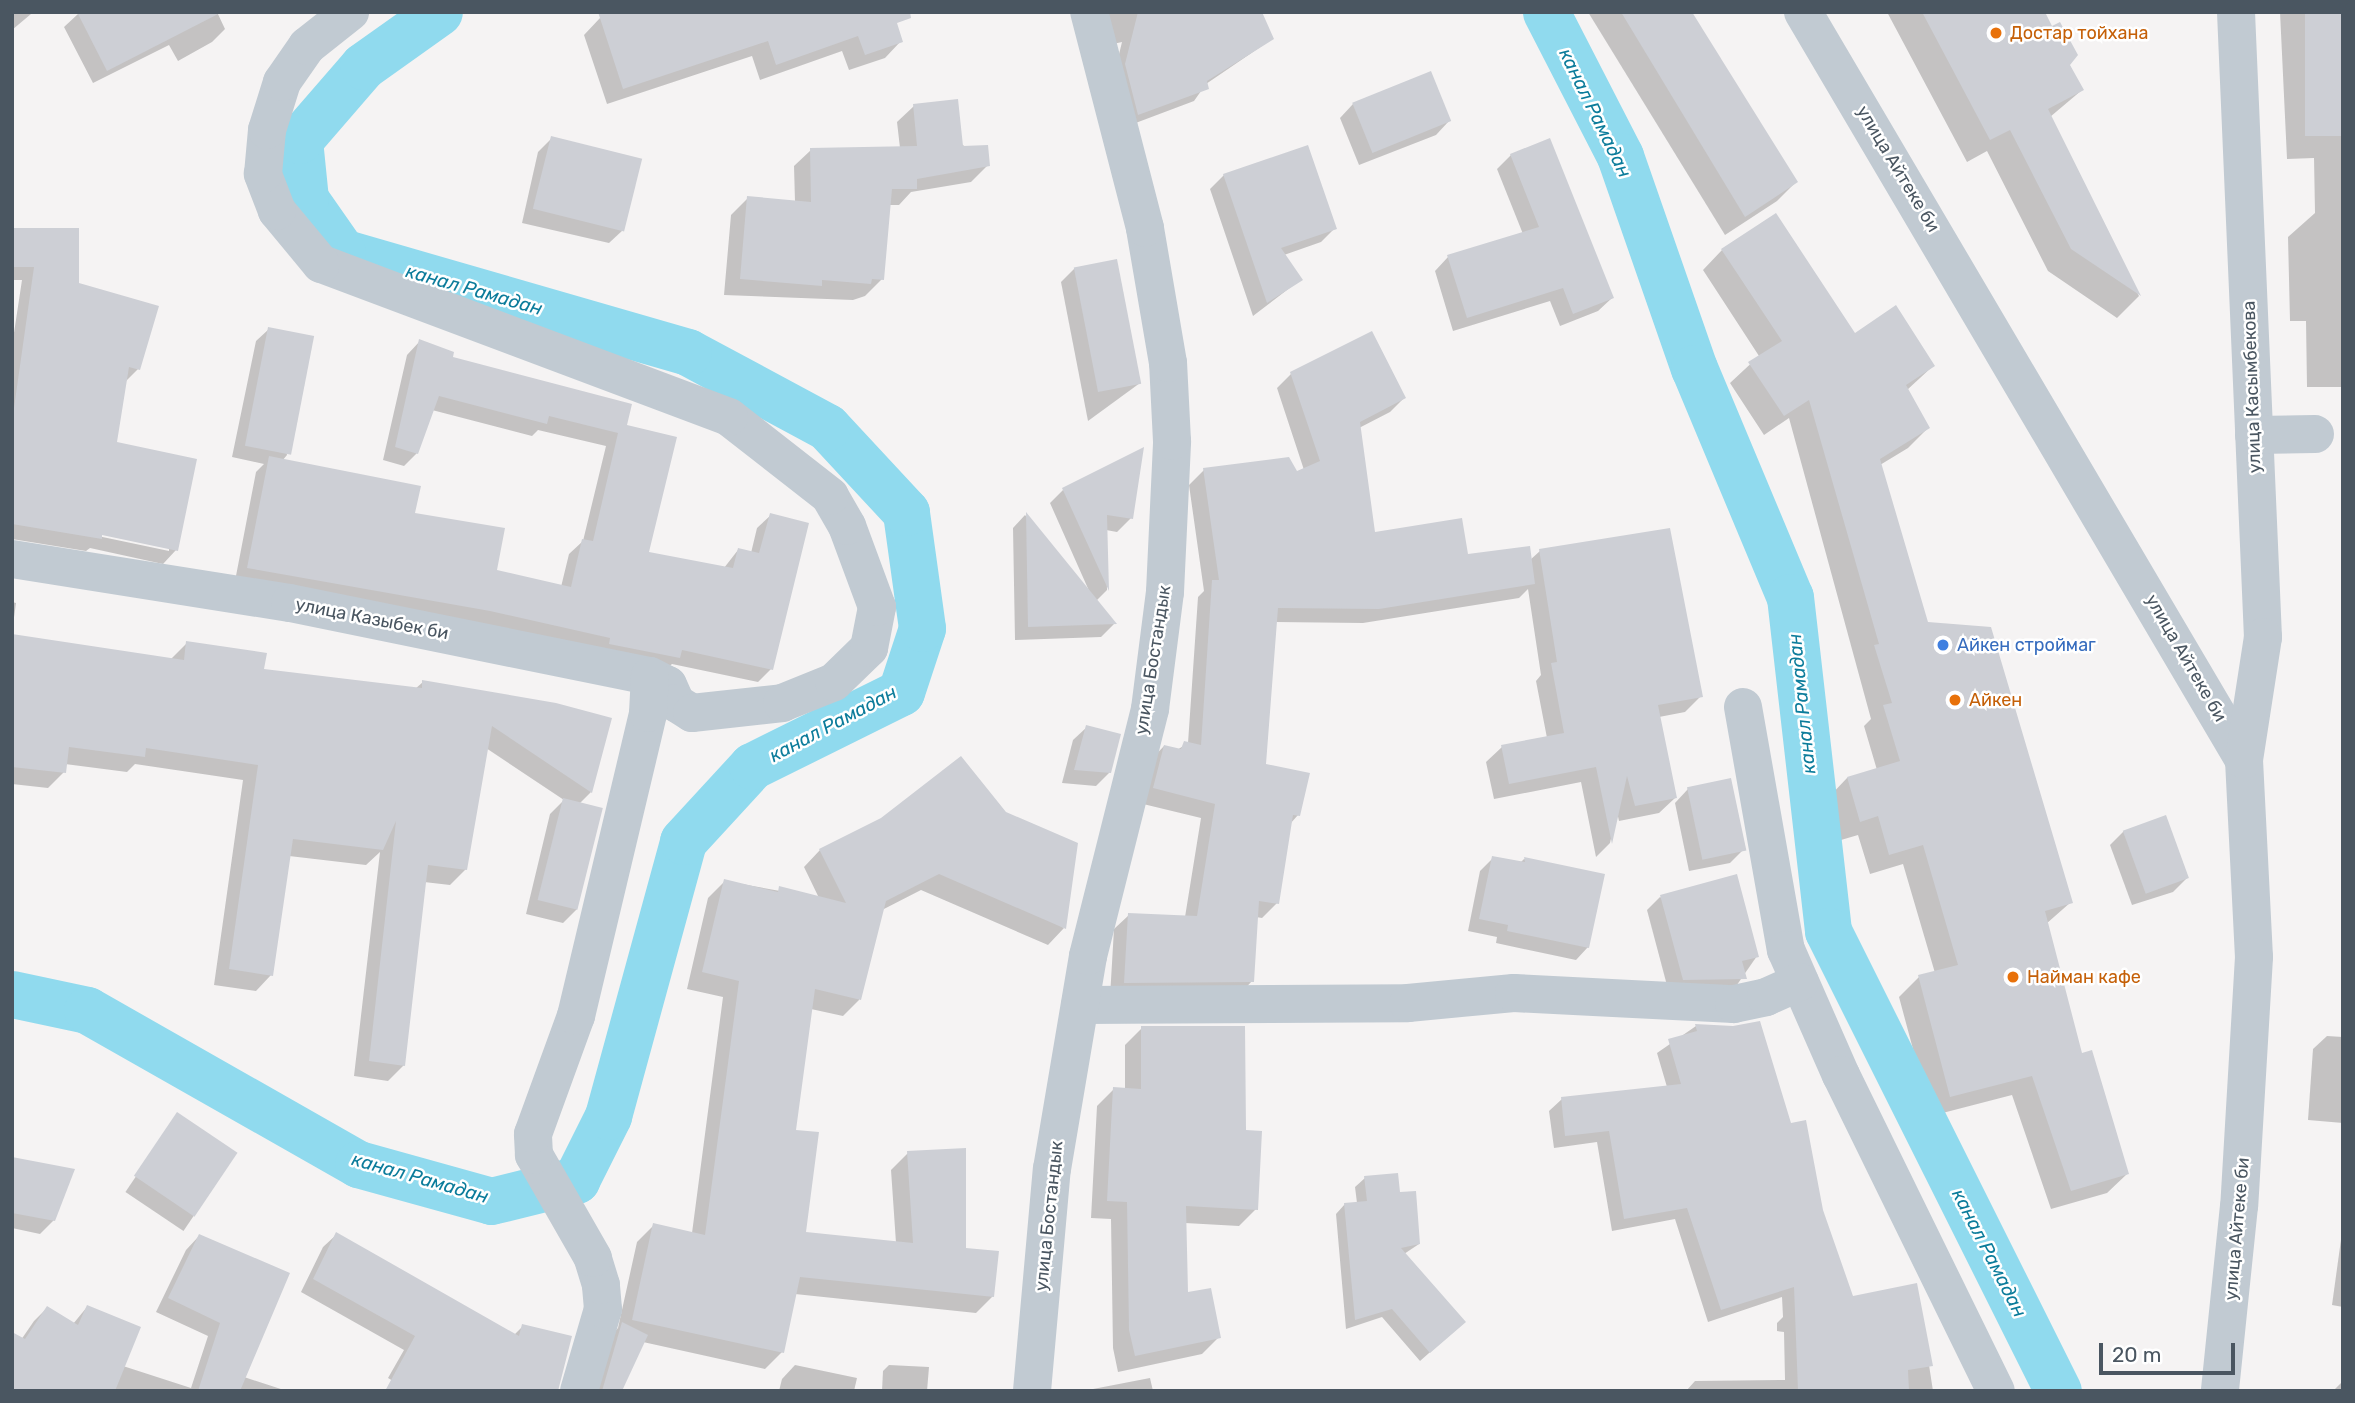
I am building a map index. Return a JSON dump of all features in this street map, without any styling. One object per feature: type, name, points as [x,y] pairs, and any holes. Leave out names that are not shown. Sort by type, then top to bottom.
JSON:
[{"type":"street","points":[[350,12],[307,46],[282,82],[267,130],[263,174],[276,211],[321,264],[729,417],[830,496],[847,526],[877,607],[869,648],[834,682],[782,703],[692,713],[676,703],[668,685],[650,676],[648,713],[576,1016],[533,1134],[534,1155],[593,1258],[601,1285],[603,1309],[579,1391]]},
{"type":"street","name":"улица Бостандык","points":[[1032,1391],[1052,1170],[1088,956],[1150,709],[1165,592],[1172,441],[1168,363],[1145,228],[1089,12]]},
{"type":"street","name":"улица Айтеке би","points":[[1803,12],[2245,760],[2254,957],[2239,1206],[2220,1391]]},
{"type":"street","name":"улица Касымбекова","points":[[2235,12],[2263,638],[2245,760]]},
{"type":"street","points":[[2254,435],[2315,434]]},
{"type":"street","name":"улица Казыбек би","points":[[12,559],[290,603],[650,676]]},
{"type":"street","points":[[1743,707],[1786,950],[1996,1391]]},
{"type":"street","points":[[1080,1005],[1408,1003],[1514,993],[1734,1004],[1766,998],[1800,982]]},
{"type":"building","points":[[77,12],[222,12],[107,71]]},
{"type":"building","points":[[598,12],[910,12],[911,18],[897,23],[903,42],[865,55],[858,36],[776,65],[768,41],[623,89]]},
{"type":"building","points":[[1138,12],[1262,12],[1274,39],[1207,81],[1209,89],[1138,115],[1125,64]]},
{"type":"building","points":[[1621,12],[1692,12],[1798,182],[1745,217]]},
{"type":"building","points":[[1922,12],[2045,12],[2052,26],[2060,22],[2078,55],[2070,65],[2084,90],[2048,109],[2141,296],[2071,249],[2010,130],[1990,140]]},
{"type":"building","points":[[2305,12],[2343,12],[2343,136],[2305,136]]},
{"type":"building","points":[[1431,71],[1451,121],[1372,153],[1352,103]]},
{"type":"building","points":[[958,99],[963,146],[988,145],[990,166],[917,179],[917,189],[892,189],[884,280],[872,279],[871,284],[822,280],[822,286],[740,279],[747,196],[811,202],[810,148],[917,146],[913,104]]},
{"type":"building","points":[[551,136],[642,159],[624,232],[533,209]]},
{"type":"building","points":[[1550,138],[1614,298],[1573,314],[1563,288],[1467,318],[1447,255],[1539,227],[1510,154]]},
{"type":"building","points":[[1308,145],[1337,229],[1281,248],[1303,280],[1267,303],[1223,174]]},
{"type":"building","points":[[1776,213],[1855,333],[1896,305],[1935,366],[1906,385],[1930,428],[1880,459],[1928,622],[1991,627],[2073,903],[2045,911],[2082,1053],[2092,1050],[2129,1174],[2071,1191],[2032,1076],[1950,1097],[1918,975],[1958,965],[1923,845],[1889,855],[1878,816],[1860,822],[1847,777],[1900,761],[1883,705],[1892,703],[1874,645],[1879,644],[1809,400],[1784,416],[1748,362],[1782,341],[1721,249]]},
{"type":"building","points":[[12,228],[79,228],[79,283],[159,306],[140,370],[129,367],[117,442],[197,459],[178,551],[102,535],[102,539],[12,524],[12,422],[34,267],[12,267]]},
{"type":"building","points":[[1117,259],[1141,384],[1098,392],[1074,267]]},
{"type":"building","points":[[268,327],[314,336],[291,455],[245,446]]},
{"type":"building","points":[[1372,331],[1406,398],[1360,422],[1375,532],[1462,518],[1468,554],[1530,546],[1535,584],[1379,609],[1278,608],[1266,764],[1310,773],[1300,816],[1293,815],[1279,904],[1259,901],[1254,982],[1124,983],[1128,913],[1197,916],[1215,804],[1153,788],[1164,745],[1181,749],[1184,741],[1201,745],[1212,580],[1219,580],[1203,468],[1289,457],[1297,471],[1320,461],[1290,372]]},
{"type":"building","points":[[419,339],[454,352],[453,357],[632,404],[627,425],[677,437],[649,552],[733,568],[738,548],[759,553],[770,513],[809,523],[773,670],[682,650],[680,658],[609,644],[610,638],[490,611],[247,568],[269,456],[421,486],[415,513],[505,528],[497,570],[571,587],[582,539],[593,541],[618,433],[549,416],[547,424],[439,396],[418,454],[395,447]]},
{"type":"building","points":[[1144,447],[1133,519],[1107,515],[1109,591],[1062,488]]},
{"type":"building","points":[[1026,512],[1117,624],[1028,627]]},
{"type":"building","points":[[1670,528],[1703,697],[1658,705],[1677,798],[1635,806],[1627,776],[1612,844],[1596,767],[1509,784],[1501,745],[1564,733],[1551,663],[1557,662],[1539,549]]},
{"type":"building","points":[[12,634],[184,660],[186,641],[267,653],[264,669],[422,688],[422,680],[556,703],[612,718],[592,793],[492,726],[467,870],[428,865],[405,1066],[369,1061],[396,821],[383,850],[293,839],[273,976],[229,969],[258,765],[146,748],[145,757],[69,747],[66,773],[12,767]]},
{"type":"building","points":[[1086,725],[1121,734],[1111,773],[1074,770]]},
{"type":"building","points":[[961,756],[1006,812],[1078,843],[1066,929],[939,874],[886,901],[861,1000],[815,989],[796,1130],[819,1132],[806,1232],[913,1243],[907,1151],[966,1148],[966,1248],[999,1251],[994,1297],[800,1277],[784,1353],[632,1320],[653,1223],[705,1235],[739,981],[702,972],[724,879],[778,892],[779,886],[846,903],[819,849],[881,818]]},
{"type":"building","points":[[1731,778],[1746,850],[1702,860],[1687,787]]},
{"type":"building","points":[[563,798],[603,808],[577,910],[538,900]]},
{"type":"building","points":[[2166,815],[2189,878],[2146,894],[2123,831]]},
{"type":"building","points":[[1492,856],[1525,862],[1524,857],[1605,874],[1589,948],[1507,931],[1508,925],[1479,919]]},
{"type":"building","points":[[1737,874],[1759,957],[1742,961],[1747,979],[1683,980],[1660,895]]},
{"type":"building","points":[[1760,1021],[1791,1123],[1806,1120],[1823,1210],[1853,1296],[1917,1283],[1933,1366],[1908,1370],[1909,1391],[1798,1391],[1794,1287],[1721,1310],[1687,1208],[1624,1219],[1609,1131],[1565,1136],[1561,1097],[1681,1084],[1668,1039],[1697,1031],[1695,1024],[1733,1026]]},
{"type":"building","points":[[1141,1026],[1245,1026],[1246,1130],[1262,1131],[1258,1210],[1186,1206],[1188,1292],[1211,1288],[1221,1338],[1135,1356],[1129,1330],[1127,1202],[1107,1201],[1113,1087],[1141,1089]]},
{"type":"building","points":[[177,1112],[238,1153],[194,1217],[134,1176]]},
{"type":"building","points":[[12,1157],[75,1169],[55,1221],[12,1213]]},
{"type":"building","points":[[1398,1173],[1400,1192],[1416,1191],[1420,1244],[1401,1248],[1466,1322],[1430,1353],[1392,1309],[1355,1320],[1344,1203],[1367,1201],[1364,1176]]},
{"type":"building","points":[[336,1232],[519,1336],[522,1324],[572,1336],[558,1391],[385,1391],[415,1336],[313,1279]]},
{"type":"building","points":[[199,1234],[290,1273],[240,1391],[198,1391],[220,1323],[168,1298]]},
{"type":"building","points":[[87,1305],[141,1327],[115,1391],[12,1391],[12,1332],[25,1339],[47,1306],[78,1325]]},
{"type":"building","points":[[622,1322],[648,1335],[622,1391],[602,1391]]},
{"type":"waterway","name":"канал Рамадан","points":[[12,994],[87,1010],[358,1164],[491,1201],[576,1180],[608,1116],[683,841],[752,766],[901,692],[922,628],[906,512],[827,427],[688,352],[342,252],[305,199],[299,140],[363,66],[439,12]]},
{"type":"waterway","name":"канал Рамадан","points":[[1546,12],[1620,156],[1694,368],[1790,597],[1828,931],[2058,1391]]},
{"type":"place","name":"Достар тойхана","points":[[1996,33]]},
{"type":"place","name":"Айкен строймаг","points":[[1943,645]]},
{"type":"place","name":"Айкен","points":[[1955,700]]},
{"type":"place","name":"Найман кафе","points":[[2013,977]]}]
